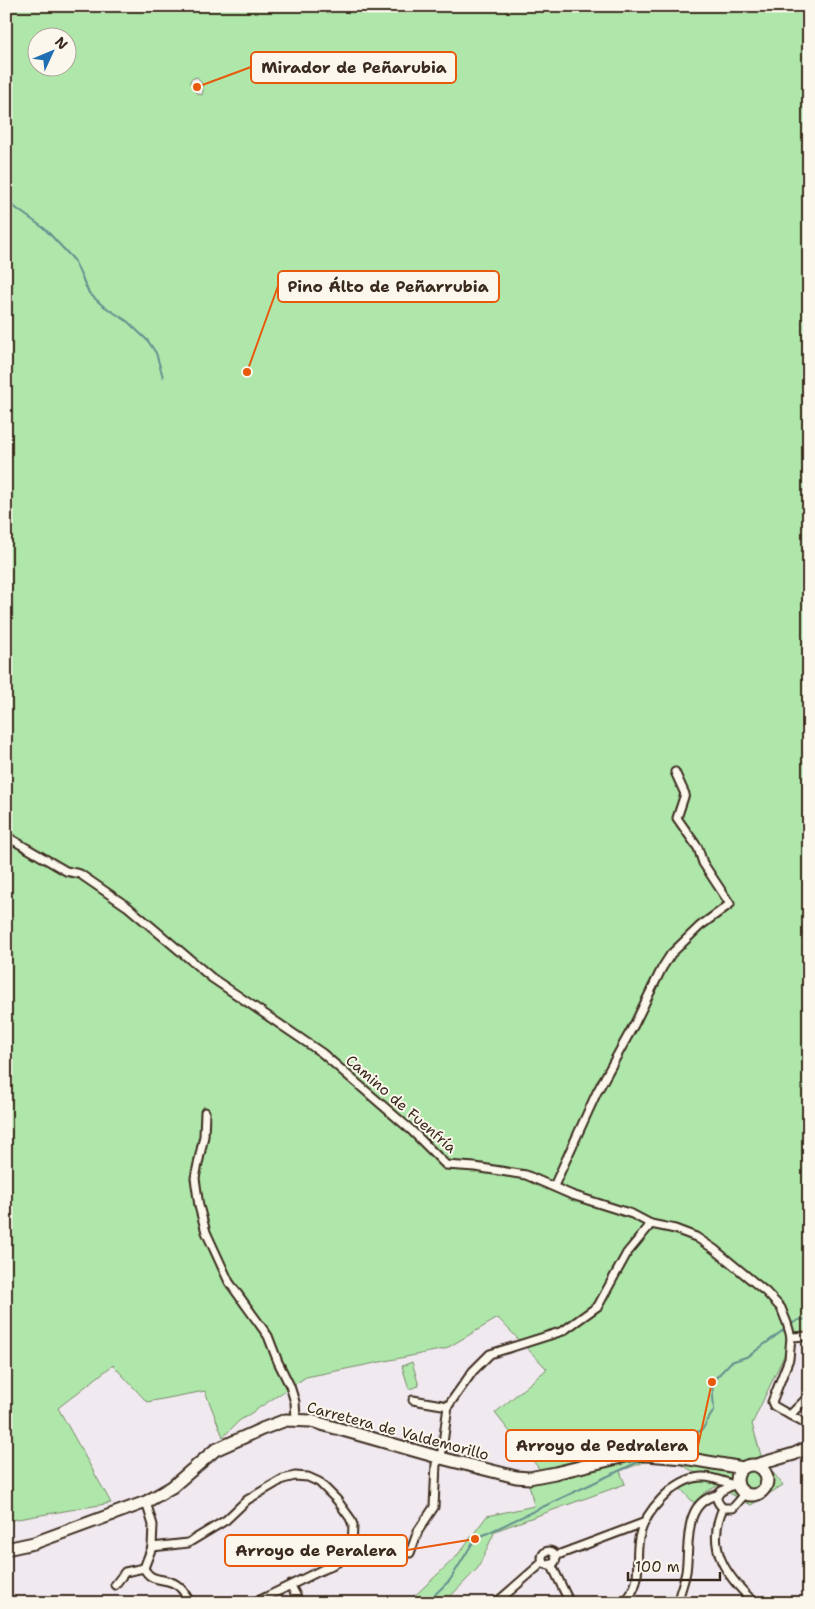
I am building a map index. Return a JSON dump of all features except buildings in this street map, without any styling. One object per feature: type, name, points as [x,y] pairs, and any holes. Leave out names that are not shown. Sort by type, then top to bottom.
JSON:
[{"type":"main road","name":"Carretera de Valdemorillo","points":[[6,1548],[34,1543],[146,1502],[172,1487],[216,1450],[274,1424],[296,1419],[310,1421],[499,1474],[529,1478],[634,1454],[684,1458],[719,1464],[731,1470],[738,1478]]},
{"type":"main road","points":[[794,1454],[774,1469],[767,1479],[765,1487],[759,1493],[746,1493],[740,1487],[738,1478],[752,1465],[794,1454],[809,1447]]},
{"type":"main road","points":[[756,1465],[764,1470],[767,1479]]},
{"type":"street","points":[[554,1186],[597,1092],[635,1023],[662,968],[671,954],[700,926],[730,904],[703,864],[698,848],[678,818],[685,794],[675,772]]},
{"type":"street","name":"Camino de Fuenfría","points":[[6,836],[66,871],[80,874],[128,908],[212,978],[322,1054],[411,1130],[446,1165],[475,1167],[526,1175],[572,1195],[632,1214],[651,1224],[675,1229],[696,1237],[714,1249],[766,1292],[780,1308],[789,1330]]},
{"type":"street","points":[[205,1112],[204,1136],[195,1178],[199,1206],[206,1232],[229,1282],[268,1336],[290,1386],[295,1402],[296,1419]]},
{"type":"street","points":[[410,1553],[418,1531],[434,1507],[436,1464],[440,1458],[448,1406],[473,1371],[490,1354],[563,1331],[598,1306],[627,1253],[651,1224]]},
{"type":"street","points":[[809,1336],[789,1330],[789,1358],[772,1402],[774,1406],[809,1426]]},
{"type":"street","points":[[790,1415],[809,1396]]},
{"type":"street","points":[[413,1400],[448,1406]]},
{"type":"street","points":[[152,1547],[188,1543],[226,1520],[247,1500],[283,1479],[295,1476],[308,1477],[319,1482],[337,1500],[350,1518],[353,1525],[350,1552],[338,1562],[254,1603]]},
{"type":"street","points":[[624,1603],[638,1581],[639,1540],[643,1523],[660,1501],[676,1487],[691,1479],[701,1477],[718,1480],[738,1478]]},
{"type":"street","points":[[677,1603],[686,1574],[690,1522],[700,1504],[707,1497],[719,1493],[738,1478]]},
{"type":"street","points":[[718,1480],[722,1485],[718,1503],[723,1508],[733,1508],[746,1493]]},
{"type":"street","points":[[146,1502],[153,1525],[152,1547],[144,1568],[146,1573],[155,1579],[171,1582],[178,1586],[190,1603]]},
{"type":"street","points":[[723,1508],[716,1524],[715,1534],[718,1550],[725,1569],[736,1585],[755,1603]]},
{"type":"street","points":[[555,1556],[643,1523]]},
{"type":"street","points":[[626,1530],[635,1535],[639,1540]]},
{"type":"street","points":[[543,1562],[542,1557],[545,1552],[551,1552],[555,1556]]},
{"type":"street","points":[[551,1564],[555,1561],[555,1556]]},
{"type":"street","points":[[543,1562],[551,1564],[570,1603]]},
{"type":"street","points":[[496,1603],[543,1562]]},
{"type":"street","points":[[115,1586],[125,1572],[144,1568]]},
{"type":"street","points":[[291,1586],[300,1603]]},
{"type":"green space","points":[[6,6],[809,6],[809,1332],[795,1332],[752,1424],[762,1459],[783,1485],[751,1505],[717,1486],[703,1494],[694,1503],[680,1488],[690,1483],[707,1480],[643,1441],[541,1471],[495,1413],[547,1369],[498,1318],[445,1349],[306,1377],[239,1421],[223,1437],[205,1391],[147,1402],[113,1365],[58,1408],[111,1503],[6,1521]],"holes":[[[197,77],[203,90],[202,95],[196,93],[190,82],[191,79]]]},
{"type":"green space","points":[[412,1362],[419,1386],[409,1389],[402,1366]]},
{"type":"green space","points":[[628,1458],[650,1460],[620,1471],[625,1484],[495,1531],[478,1568],[444,1603],[407,1603],[456,1557],[487,1516],[534,1506],[529,1484]]},
{"type":"waterway","points":[[6,201],[45,229],[74,260],[89,293],[102,305],[127,321],[148,341],[156,353],[163,377]]},
{"type":"waterway","points":[[790,1325],[798,1320],[809,1319]]},
{"type":"waterway","points":[[660,1451],[702,1430],[714,1410],[712,1382],[731,1362],[749,1356],[786,1328]]},
{"type":"waterway","points":[[426,1603],[450,1580],[475,1539],[642,1460]]},
{"type":"place","name":"Mirador de Peñarubia","points":[[197,87]]},
{"type":"place","name":"Pino Álto de Peñarrubia","points":[[247,372]]},
{"type":"place","name":"Arroyo de Pedralera","points":[[712,1382]]},
{"type":"place","name":"Arroyo de Peralera","points":[[475,1539]]}]
